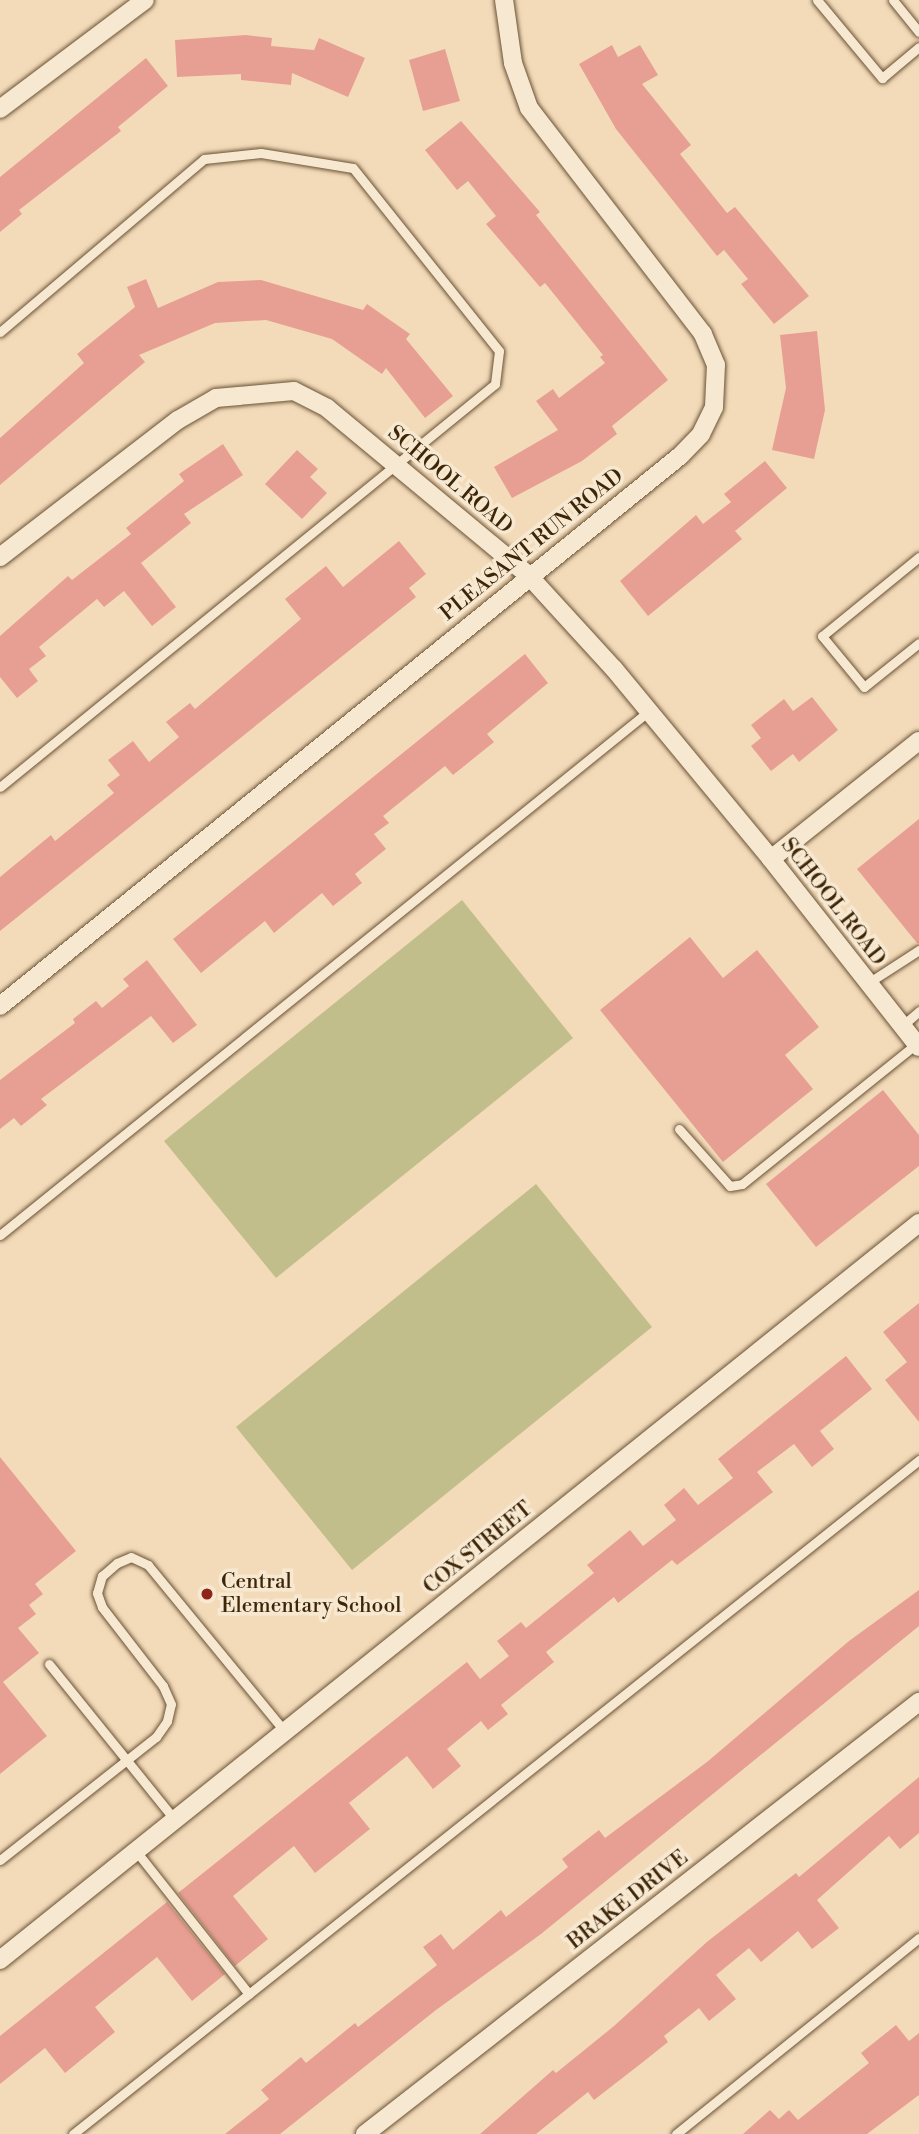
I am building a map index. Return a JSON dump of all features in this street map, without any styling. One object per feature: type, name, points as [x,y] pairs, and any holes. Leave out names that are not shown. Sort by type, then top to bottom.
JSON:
[{"type":"street","points":[[0,108],[145,0]]},
{"type":"street","points":[[503,0],[510,0]]},
{"type":"street","name":"PLEASANT RUN ROAD","points":[[0,1006],[680,456],[701,434],[714,407],[716,365],[703,334],[529,108],[513,64],[503,0]]},
{"type":"street","name":"SCHOOL ROAD","points":[[0,558],[178,420],[216,398],[294,391],[327,408],[529,576],[649,711],[771,859],[918,1046]]},
{"type":"street","points":[[771,859],[919,741]]},
{"type":"street","name":"COX STREET","points":[[2,1954],[285,1732],[919,1223]]},
{"type":"street","name":"BRAKE DRIVE","points":[[365,2134],[919,1702]]},
{"type":"lane","points":[[817,0],[882,78],[919,47]]},
{"type":"lane","points":[[893,0],[919,32]]},
{"type":"lane","points":[[0,332],[204,159],[261,153],[353,168],[499,351],[495,384],[0,787]]},
{"type":"lane","points":[[919,557],[822,636],[864,687],[919,643]]},
{"type":"lane","points":[[0,1235],[649,711]]},
{"type":"lane","points":[[868,983],[919,950]]},
{"type":"lane","points":[[902,1026],[919,1011]]},
{"type":"lane","points":[[679,1129],[730,1186],[742,1184],[918,1046]]},
{"type":"lane","points":[[73,2134],[919,1460]]},
{"type":"lane","points":[[0,1860],[156,1737],[167,1721],[171,1704],[163,1686],[102,1607],[97,1593],[102,1576],[131,1557],[148,1565],[285,1732]]},
{"type":"lane","points":[[49,1664],[174,1820]]},
{"type":"lane","points":[[135,1851],[249,1994]]},
{"type":"lane","points":[[676,2134],[919,1938]]},
{"type":"shaded area","points":[[462,900],[573,1038],[276,1278],[164,1141]]},
{"type":"shaded area","points":[[536,1184],[652,1327],[352,1570],[236,1427]]},
{"type":"building","points":[[246,35],[272,38],[271,46],[314,50],[319,38],[365,58],[348,97],[292,73],[291,85],[241,80],[241,74],[177,77],[175,40]]},
{"type":"building","points":[[612,45],[618,57],[640,45],[658,75],[642,84],[691,145],[680,154],[727,213],[735,207],[809,296],[774,324],[741,284],[748,279],[724,250],[717,256],[616,129],[579,64]]},
{"type":"building","points":[[445,49],[460,101],[423,111],[409,60]]},
{"type":"building","points":[[146,58],[168,86],[118,127],[121,131],[19,210],[22,214],[0,232],[0,177]]},
{"type":"building","points":[[461,121],[540,212],[536,215],[668,380],[612,426],[617,434],[582,461],[512,498],[494,467],[558,430],[536,401],[553,389],[559,398],[605,363],[600,357],[603,355],[545,283],[540,287],[486,224],[496,216],[468,181],[457,190],[425,150]]},
{"type":"building","points":[[146,279],[158,308],[218,282],[261,280],[363,310],[367,304],[410,334],[406,339],[453,396],[425,418],[386,368],[382,374],[332,339],[266,320],[215,323],[139,355],[145,362],[0,485],[0,438],[84,363],[77,354],[135,307],[127,287]]},
{"type":"building","points":[[817,331],[825,410],[814,459],[772,450],[786,388],[780,335]]},
{"type":"building","points":[[223,444],[243,475],[184,514],[191,523],[141,563],[176,607],[152,626],[124,591],[104,607],[97,599],[39,647],[46,656],[29,669],[38,681],[17,698],[0,677],[0,636],[68,576],[72,580],[131,534],[126,528],[184,481],[179,474]]},
{"type":"building","points":[[297,450],[318,469],[310,477],[327,493],[302,519],[265,484]]},
{"type":"building","points":[[765,461],[787,488],[735,531],[742,539],[648,616],[620,581],[696,515],[703,524],[731,502],[724,494]]},
{"type":"building","points":[[399,541],[426,574],[409,588],[416,597],[0,931],[0,877],[51,835],[55,841],[114,793],[107,785],[120,775],[108,760],[133,741],[149,762],[179,737],[166,722],[190,703],[195,709],[301,619],[285,599],[326,566],[343,587]]},
{"type":"building","points":[[525,654],[548,683],[487,734],[494,742],[453,775],[445,766],[383,816],[389,823],[374,834],[386,849],[355,874],[362,883],[333,906],[322,893],[274,933],[265,921],[201,973],[173,939]]},
{"type":"building","points":[[812,697],[838,730],[799,762],[793,754],[771,771],[751,746],[761,738],[751,725],[784,699],[793,711]]},
{"type":"building","points":[[919,819],[919,943],[917,943],[857,869]]},
{"type":"building","points":[[690,937],[723,978],[757,950],[819,1027],[785,1055],[813,1089],[723,1162],[600,1010]]},
{"type":"building","points":[[147,960],[197,1025],[173,1043],[151,1016],[41,1099],[47,1105],[21,1126],[14,1118],[0,1129],[0,1080],[75,1023],[73,1019],[96,1001],[102,1008],[129,986],[123,979]]},
{"type":"building","points":[[883,1090],[919,1135],[919,1166],[816,1247],[766,1184]]},
{"type":"building","points":[[919,1303],[919,1422],[885,1380],[907,1362],[883,1332]]},
{"type":"building","points":[[846,1356],[872,1389],[820,1431],[834,1449],[812,1467],[794,1444],[757,1472],[773,1492],[677,1565],[672,1560],[618,1603],[614,1597],[546,1652],[554,1662],[501,1705],[508,1714],[488,1730],[481,1721],[447,1749],[461,1766],[433,1789],[407,1756],[349,1803],[370,1829],[315,1873],[294,1846],[233,1896],[268,1939],[235,1966],[178,1893],[467,1662],[480,1679],[509,1656],[497,1641],[521,1622],[526,1628],[594,1573],[587,1565],[630,1530],[643,1546],[676,1520],[664,1505],[684,1488],[698,1505],[733,1478],[718,1459]]},
{"type":"building","points":[[0,1457],[76,1551],[35,1584],[43,1594],[29,1605],[36,1614],[18,1628],[39,1653],[3,1682],[47,1736],[0,1774]]},
{"type":"building","points":[[919,1590],[919,1626],[541,1934],[436,2010],[280,2134],[225,2134],[269,2099],[261,2090],[301,2057],[306,2063],[355,2023],[358,2027],[437,1965],[423,1947],[441,1934],[453,1950],[501,1910],[506,1917],[568,1867],[562,1859],[599,1830],[605,1838],[707,1762],[849,1641]]},
{"type":"building","points":[[919,1777],[919,1833],[900,1849],[889,1836],[817,1900],[839,1928],[812,1949],[798,1931],[761,1962],[749,1948],[716,1975],[736,1999],[709,2021],[699,2008],[664,2036],[668,2042],[594,2100],[588,2092],[536,2134],[480,2134],[553,2070],[556,2073],[614,2026],[708,1941],[796,1873],[799,1877]]},
{"type":"building","points":[[167,1902],[225,1974],[192,2001],[157,1957],[95,2007],[115,2032],[65,2073],[45,2048],[0,2084],[0,2036]]},
{"type":"building","points":[[896,2025],[909,2041],[919,2033],[919,2095],[867,2134],[743,2134],[770,2110],[779,2119],[789,2110],[798,2120],[869,2063],[861,2053]]},
{"type":"place","name":"Central Elementary School","points":[[207,1594]]}]
